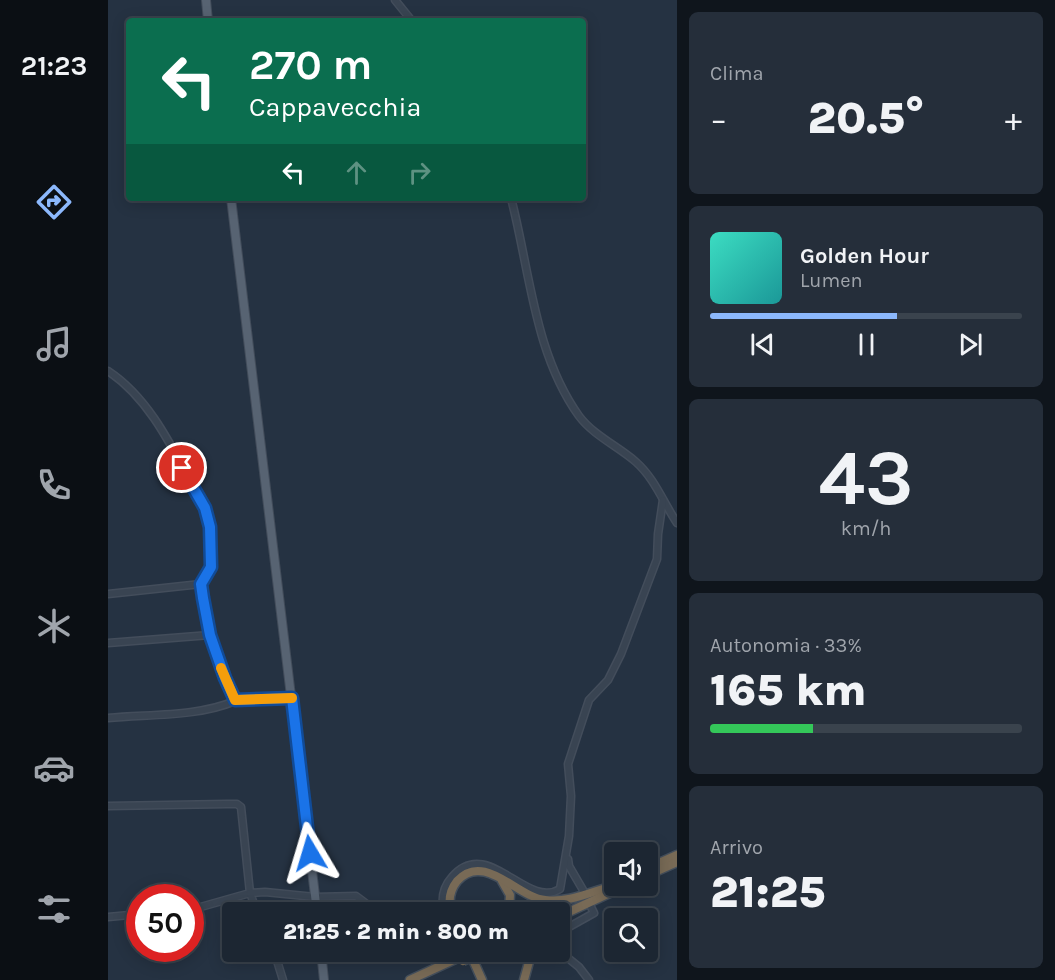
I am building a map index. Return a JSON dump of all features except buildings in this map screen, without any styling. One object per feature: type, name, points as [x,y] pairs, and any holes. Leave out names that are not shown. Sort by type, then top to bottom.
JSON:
[{"type":"highway","points":[[658,864],[677,855]]},
{"type":"highway","points":[[658,871],[677,862]]},
{"type":"highway","points":[[451,902],[451,892],[462,877],[481,871],[494,875],[525,895],[546,901],[574,898],[604,888]]},
{"type":"highway","points":[[494,875],[507,889],[511,902]]},
{"type":"highway","points":[[570,905],[604,889]]},
{"type":"highway","points":[[570,911],[602,897]]},
{"type":"highway","points":[[570,916],[602,897]]},
{"type":"highway","points":[[410,980],[453,962]]},
{"type":"highway","points":[[422,980],[457,962]]},
{"type":"highway","points":[[475,962],[482,980]]},
{"type":"highway","points":[[524,980],[529,962]]},
{"type":"main road","points":[[206,0],[208,18]]},
{"type":"main road","points":[[231,201],[316,902]]},
{"type":"main road","points":[[322,962],[324,980]]},
{"type":"street","points":[[395,0],[410,18]]},
{"type":"street","points":[[512,201],[538,319],[562,390],[581,419],[637,462],[648,475],[677,523]]},
{"type":"street","points":[[108,371],[118,378],[148,409],[205,508],[210,527],[211,567],[201,584],[210,635],[235,700]]},
{"type":"street","points":[[442,902],[446,885],[462,869],[475,865],[488,865],[531,889],[550,893],[560,889],[567,856],[571,796],[568,764],[589,700],[608,680],[621,654],[657,559],[663,500]]},
{"type":"street","points":[[108,594],[201,584]]},
{"type":"street","points":[[108,643],[210,635]]},
{"type":"street","points":[[108,718],[190,711],[226,705],[235,700],[292,698]]},
{"type":"street","points":[[108,806],[237,804],[241,807],[243,819],[250,893],[253,902]]},
{"type":"street","points":[[567,856],[569,866],[583,890]]},
{"type":"street","points":[[204,906],[250,893],[265,892],[315,897],[356,896],[364,902]]},
{"type":"street","points":[[589,980],[579,967],[563,954],[561,938],[569,927],[594,913],[591,907]]},
{"type":"street","points":[[108,917],[126,915]]},
{"type":"street","points":[[277,962],[283,980]]},
{"type":"slow traffic","points":[[221,668],[235,700],[292,698]]},
{"type":"route","points":[[182,468],[205,508],[210,527],[211,567],[201,584],[203,598],[210,635],[235,700],[292,698],[310,853]]}]
